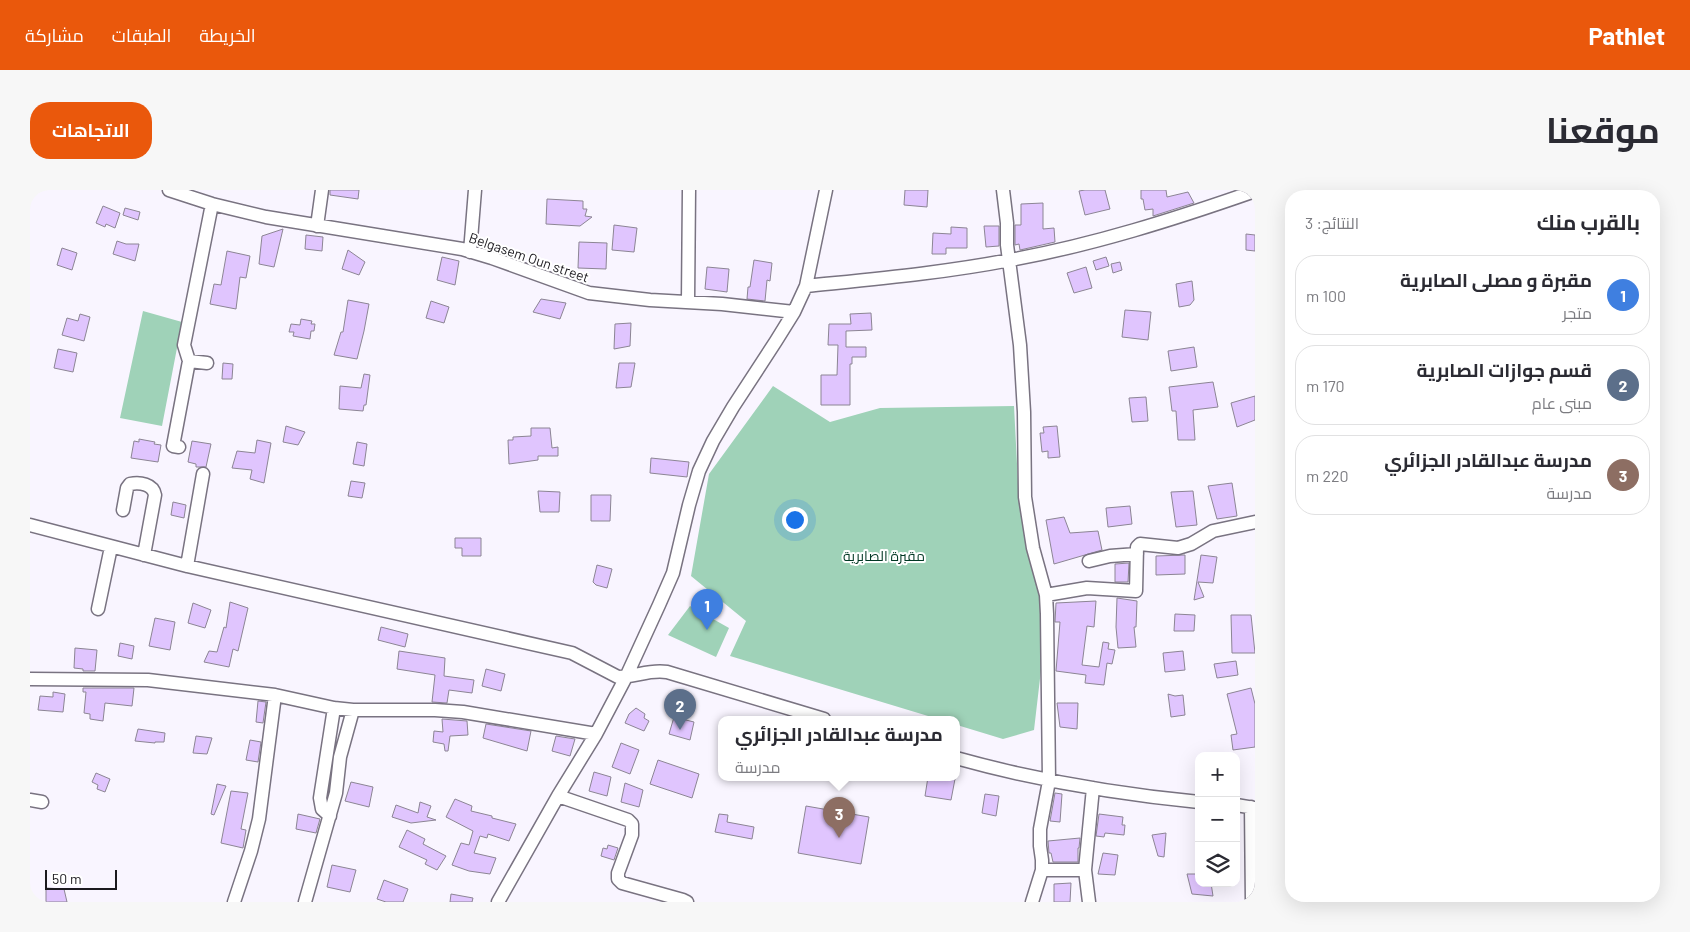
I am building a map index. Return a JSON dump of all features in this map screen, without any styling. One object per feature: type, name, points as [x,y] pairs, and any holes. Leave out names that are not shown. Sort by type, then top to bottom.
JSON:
[{"type":"street","name":"Belgasem Oun street","points":[[169,190],[212,204],[266,217],[470,252],[589,293],[794,312]]},
{"type":"street","points":[[317,226],[322,190]]},
{"type":"street","points":[[470,252],[475,190]]},
{"type":"street","points":[[688,302],[689,190]]},
{"type":"street","points":[[498,902],[558,796],[596,734],[626,677],[673,573],[699,471],[713,441],[794,312],[806,286],[826,190]]},
{"type":"street","points":[[1003,190],[1007,223],[1006,245],[1020,345],[1024,412],[1025,497],[1033,548],[1046,595],[1049,780],[1040,829],[1042,870],[1032,902]]},
{"type":"street","points":[[806,286],[892,277],[1009,260],[1054,251],[1191,214],[1255,191]]},
{"type":"street","points":[[179,447],[173,446],[189,361],[184,345],[212,204]]},
{"type":"street","points":[[189,361],[207,363]]},
{"type":"street","points":[[187,566],[203,474]]},
{"type":"street","points":[[123,510],[127,488],[130,484],[149,486],[154,490],[144,555]]},
{"type":"street","points":[[1046,595],[1087,588],[1136,591],[1137,554],[1138,546],[1141,544],[1185,547],[1213,531],[1255,522]]},
{"type":"street","points":[[30,525],[187,566],[572,653],[618,677],[656,670],[667,672],[814,716]]},
{"type":"street","points":[[98,609],[111,547]]},
{"type":"street","points":[[1089,561],[1110,556],[1137,554]]},
{"type":"street","points":[[30,679],[148,680],[275,695],[334,708],[353,710],[463,712],[596,734]]},
{"type":"street","points":[[234,902],[259,820],[275,695]]},
{"type":"street","points":[[330,816],[322,809],[320,798],[334,708]]},
{"type":"street","points":[[305,902],[336,793],[340,757],[353,710]]},
{"type":"street","points":[[960,759],[1049,780],[1093,788],[1195,801]]},
{"type":"street","points":[[1089,902],[1085,870],[1093,788]]},
{"type":"street","points":[[558,796],[628,820],[632,824],[632,835],[618,873],[618,879],[622,883],[687,902]]},
{"type":"street","points":[[1240,806],[1253,808],[1252,902]]},
{"type":"street","points":[[1042,870],[1085,870]]},
{"type":"green space","points":[[143,311],[182,322],[162,426],[120,418]]},
{"type":"green space","name":"مقبرة الصابرية","points":[[773,386],[830,422],[880,408],[1014,406],[1018,483],[1028,551],[1048,610],[1034,730],[1003,739],[960,726],[960,716],[928,716],[730,656],[746,621],[691,576],[709,474]]},
{"type":"green space","points":[[690,606],[729,628],[716,657],[668,635]]},
{"type":"building","points":[[330,190],[359,190],[358,199],[330,195]]},
{"type":"building","points":[[905,190],[928,190],[927,207],[904,205]]},
{"type":"building","points":[[1105,190],[1110,209],[1085,215],[1079,191]]},
{"type":"building","points":[[1141,190],[1166,190],[1167,197],[1188,192],[1194,203],[1153,216],[1153,209],[1145,210],[1143,199],[1141,199]]},
{"type":"building","points":[[547,199],[583,201],[583,209],[587,209],[585,216],[592,217],[580,226],[546,224]]},
{"type":"building","points":[[1043,203],[1043,229],[1054,228],[1055,242],[1020,250],[1019,244],[1015,245],[1015,225],[1021,225],[1021,204]]},
{"type":"building","points":[[103,206],[120,213],[115,228],[106,224],[105,227],[96,223]]},
{"type":"building","points":[[125,208],[140,212],[138,220],[123,215]]},
{"type":"building","points":[[614,225],[637,228],[634,252],[612,250]]},
{"type":"building","points":[[984,226],[999,226],[999,246],[986,247]]},
{"type":"building","points":[[951,227],[967,228],[967,248],[946,248],[946,254],[932,254],[933,233],[951,234]]},
{"type":"building","points":[[283,229],[274,267],[259,264],[262,236]]},
{"type":"building","points":[[1246,234],[1255,235],[1255,251],[1246,250]]},
{"type":"building","points":[[306,235],[323,237],[322,251],[305,249]]},
{"type":"building","points":[[117,241],[126,244],[139,244],[135,261],[113,254]]},
{"type":"building","points":[[579,242],[607,243],[606,269],[578,268]]},
{"type":"building","points":[[62,248],[77,253],[72,270],[57,265]]},
{"type":"building","points":[[348,250],[365,262],[359,275],[342,269]]},
{"type":"building","points":[[227,251],[250,256],[246,278],[240,277],[236,309],[210,304],[214,284],[221,285]]},
{"type":"building","points":[[442,257],[459,261],[455,285],[437,280]]},
{"type":"building","points":[[1106,257],[1109,266],[1096,270],[1093,261]]},
{"type":"building","points":[[754,260],[772,263],[770,281],[767,280],[765,301],[747,299]]},
{"type":"building","points":[[1120,262],[1122,270],[1113,273],[1111,264]]},
{"type":"building","points":[[707,267],[729,269],[727,292],[705,289]]},
{"type":"building","points":[[1086,267],[1092,288],[1074,293],[1067,273]]},
{"type":"building","points":[[1192,281],[1194,300],[1190,305],[1179,307],[1176,284]]},
{"type":"building","points":[[541,299],[566,303],[560,319],[533,312]]},
{"type":"building","points":[[348,300],[369,304],[357,359],[334,355],[341,332],[343,332]]},
{"type":"building","points":[[431,301],[449,307],[444,323],[426,318]]},
{"type":"building","points":[[1125,310],[1151,312],[1148,340],[1122,337]]},
{"type":"building","points":[[871,313],[872,330],[846,331],[846,347],[866,347],[866,357],[852,357],[852,364],[850,364],[850,405],[821,405],[821,375],[837,375],[838,345],[828,345],[829,324],[851,324],[850,314]]},
{"type":"building","points":[[80,314],[90,317],[84,341],[62,335],[67,318],[78,321]]},
{"type":"building","points":[[301,319],[312,321],[311,324],[315,324],[314,331],[311,331],[310,339],[293,336],[294,332],[289,332],[291,324],[300,325]]},
{"type":"building","points":[[631,323],[630,346],[614,349],[615,324]]},
{"type":"building","points":[[1194,347],[1197,367],[1171,371],[1168,351]]},
{"type":"building","points":[[58,349],[77,353],[73,372],[54,368]]},
{"type":"building","points":[[223,363],[233,364],[232,379],[222,379]]},
{"type":"building","points":[[619,363],[635,363],[631,387],[616,388]]},
{"type":"building","points":[[364,374],[370,375],[366,405],[364,405],[363,411],[339,409],[340,386],[361,388]]},
{"type":"building","points":[[1213,382],[1218,407],[1193,410],[1195,440],[1178,440],[1176,411],[1172,411],[1169,387]]},
{"type":"building","points":[[1255,396],[1255,420],[1237,427],[1231,403]]},
{"type":"building","points":[[1146,397],[1148,421],[1132,422],[1129,398]]},
{"type":"building","points":[[286,426],[305,432],[298,445],[283,442]]},
{"type":"building","points":[[1057,426],[1060,457],[1048,458],[1048,451],[1042,452],[1040,433],[1044,433],[1043,427]]},
{"type":"building","points":[[531,428],[550,428],[552,448],[558,447],[558,456],[538,456],[538,460],[509,464],[508,440],[513,440],[513,437],[531,436]]},
{"type":"building","points":[[139,439],[161,445],[158,462],[131,458],[134,441],[139,442]]},
{"type":"building","points":[[257,440],[271,443],[264,483],[250,479],[252,470],[232,468],[237,451],[255,453]]},
{"type":"building","points":[[192,441],[211,444],[206,467],[196,467],[196,464],[188,462]]},
{"type":"building","points":[[357,442],[367,444],[364,466],[353,464]]},
{"type":"building","points":[[651,458],[689,462],[687,477],[650,473]]},
{"type":"building","points":[[351,481],[365,483],[362,498],[348,496]]},
{"type":"building","points":[[1232,483],[1237,516],[1217,519],[1208,486]]},
{"type":"building","points":[[538,491],[560,492],[559,512],[540,512]]},
{"type":"building","points":[[1193,491],[1197,525],[1176,527],[1171,492]]},
{"type":"building","points":[[591,495],[611,495],[610,521],[591,521]]},
{"type":"building","points":[[173,502],[186,505],[184,518],[171,515]]},
{"type":"building","points":[[1130,506],[1132,524],[1108,527],[1106,508]]},
{"type":"building","points":[[1064,517],[1070,533],[1098,531],[1102,550],[1054,564],[1046,520]]},
{"type":"building","points":[[455,538],[481,538],[481,556],[462,556],[462,548],[455,548]]},
{"type":"building","points":[[1185,555],[1185,574],[1156,575],[1156,556]]},
{"type":"building","points":[[1201,555],[1217,557],[1213,583],[1198,582],[1204,597],[1194,600]]},
{"type":"building","points":[[1129,563],[1128,582],[1115,582],[1115,564]]},
{"type":"building","points":[[597,565],[612,569],[607,588],[596,585],[593,582]]},
{"type":"building","points":[[1117,598],[1137,601],[1136,627],[1134,627],[1136,647],[1118,648],[1116,627]]},
{"type":"building","points":[[1096,601],[1094,627],[1087,626],[1082,665],[1099,667],[1103,642],[1109,643],[1108,649],[1115,650],[1112,664],[1107,663],[1104,685],[1085,683],[1086,675],[1056,671],[1060,622],[1055,622],[1056,603]]},
{"type":"building","points":[[230,602],[248,608],[238,651],[233,649],[229,667],[204,662],[209,651],[217,652],[224,627],[226,628]]},
{"type":"building","points":[[193,603],[211,610],[205,628],[188,623]]},
{"type":"building","points":[[1175,614],[1195,615],[1194,631],[1174,631]]},
{"type":"building","points":[[1231,615],[1251,615],[1255,653],[1232,653]]},
{"type":"building","points":[[155,618],[175,622],[170,650],[149,646]]},
{"type":"building","points":[[381,627],[408,634],[405,647],[378,640]]},
{"type":"building","points":[[120,643],[134,646],[132,659],[118,656]]},
{"type":"building","points":[[75,648],[97,650],[95,671],[83,671],[83,669],[74,668]]},
{"type":"building","points":[[399,651],[445,658],[444,676],[474,680],[472,693],[449,690],[447,703],[432,702],[435,675],[397,669]]},
{"type":"building","points":[[1183,651],[1185,670],[1165,672],[1163,653]]},
{"type":"building","points":[[1236,661],[1238,675],[1217,678],[1214,664]]},
{"type":"building","points":[[486,669],[505,674],[501,691],[482,686]]},
{"type":"building","points":[[83,688],[134,688],[132,706],[105,703],[103,721],[90,719],[90,714],[84,713],[86,692],[83,692]]},
{"type":"building","points":[[1251,688],[1255,704],[1255,747],[1233,750],[1231,735],[1237,734],[1227,694]]},
{"type":"building","points":[[53,692],[65,694],[63,712],[38,710],[40,696],[53,697]]},
{"type":"building","points":[[1168,694],[1175,696],[1183,695],[1185,715],[1171,717]]},
{"type":"building","points":[[258,701],[266,702],[263,723],[256,722]]},
{"type":"building","points":[[1057,703],[1078,703],[1077,729],[1060,727]]},
{"type":"building","points":[[636,708],[645,714],[644,718],[649,721],[644,731],[625,723],[629,714]]},
{"type":"building","points":[[674,717],[694,722],[690,740],[669,734]]},
{"type":"building","points":[[442,719],[467,721],[468,735],[450,736],[448,751],[445,751],[444,744],[433,742],[434,731],[443,732]]},
{"type":"building","points":[[486,724],[531,731],[527,751],[483,738]]},
{"type":"building","points":[[138,729],[165,733],[164,742],[135,741]]},
{"type":"building","points":[[196,736],[212,738],[207,754],[193,753]]},
{"type":"building","points":[[556,736],[575,739],[570,756],[552,751]]},
{"type":"building","points":[[250,740],[261,742],[258,762],[246,760]]},
{"type":"building","points":[[621,743],[639,750],[630,774],[612,767]]},
{"type":"building","points":[[658,760],[699,774],[692,798],[650,784]]},
{"type":"building","points":[[594,772],[611,777],[607,796],[589,791]]},
{"type":"building","points":[[96,773],[110,779],[105,792],[97,789],[98,785],[92,782]]},
{"type":"building","points":[[927,781],[955,781],[951,800],[925,796]]},
{"type":"building","points":[[351,782],[373,787],[369,807],[345,801]]},
{"type":"building","points":[[625,783],[643,790],[639,807],[621,802]]},
{"type":"building","points":[[217,784],[226,786],[214,815],[211,814]]},
{"type":"building","points":[[231,791],[248,793],[241,829],[246,830],[243,848],[221,843]]},
{"type":"building","points":[[1055,793],[1062,794],[1060,822],[1050,821]]},
{"type":"building","points":[[985,794],[999,796],[996,816],[982,813]]},
{"type":"building","points":[[455,799],[472,806],[471,811],[516,824],[509,841],[488,834],[487,838],[480,836],[474,853],[496,858],[490,874],[469,871],[452,865],[461,843],[469,845],[473,831],[446,817]]},
{"type":"building","points":[[420,802],[431,806],[427,817],[436,820],[411,823],[392,817],[396,805],[418,813]]},
{"type":"building","points":[[806,806],[869,817],[861,864],[798,853]]},
{"type":"building","points":[[298,814],[320,819],[316,833],[296,829]]},
{"type":"building","points":[[719,814],[728,815],[727,822],[754,827],[752,839],[715,832]]},
{"type":"building","points":[[1099,814],[1123,817],[1122,825],[1125,825],[1124,835],[1105,833],[1104,837],[1096,836]]},
{"type":"building","points":[[407,830],[425,839],[423,844],[446,856],[437,870],[425,864],[427,860],[399,847]]},
{"type":"building","points":[[1166,833],[1164,857],[1158,856],[1152,835]]},
{"type":"building","points":[[1080,838],[1078,862],[1053,862],[1051,853],[1049,853],[1048,841]]},
{"type":"building","points":[[608,845],[618,848],[614,860],[601,856],[603,848],[607,849]]},
{"type":"building","points":[[1103,853],[1118,855],[1115,875],[1098,874]]},
{"type":"building","points":[[332,865],[356,870],[350,892],[327,887]]},
{"type":"building","points":[[1187,874],[1195,874],[1195,887],[1212,887],[1213,896],[1192,894]]},
{"type":"building","points":[[384,880],[408,889],[403,902],[386,902],[377,899]]},
{"type":"building","points":[[1071,883],[1070,902],[1054,902],[1054,884]]},
{"type":"building","points":[[46,888],[64,889],[67,902],[46,902]]},
{"type":"building","points":[[451,894],[473,898],[472,902],[450,902]]},
{"type":"place","name":"مقبرة و مصلى الصابرية","points":[[707,630]]},
{"type":"place","name":"قسم جوازات الصابرية","points":[[680,730]]},
{"type":"place","name":"مدرسة عبدالقادر الجزائري","points":[[839,838]]}]
